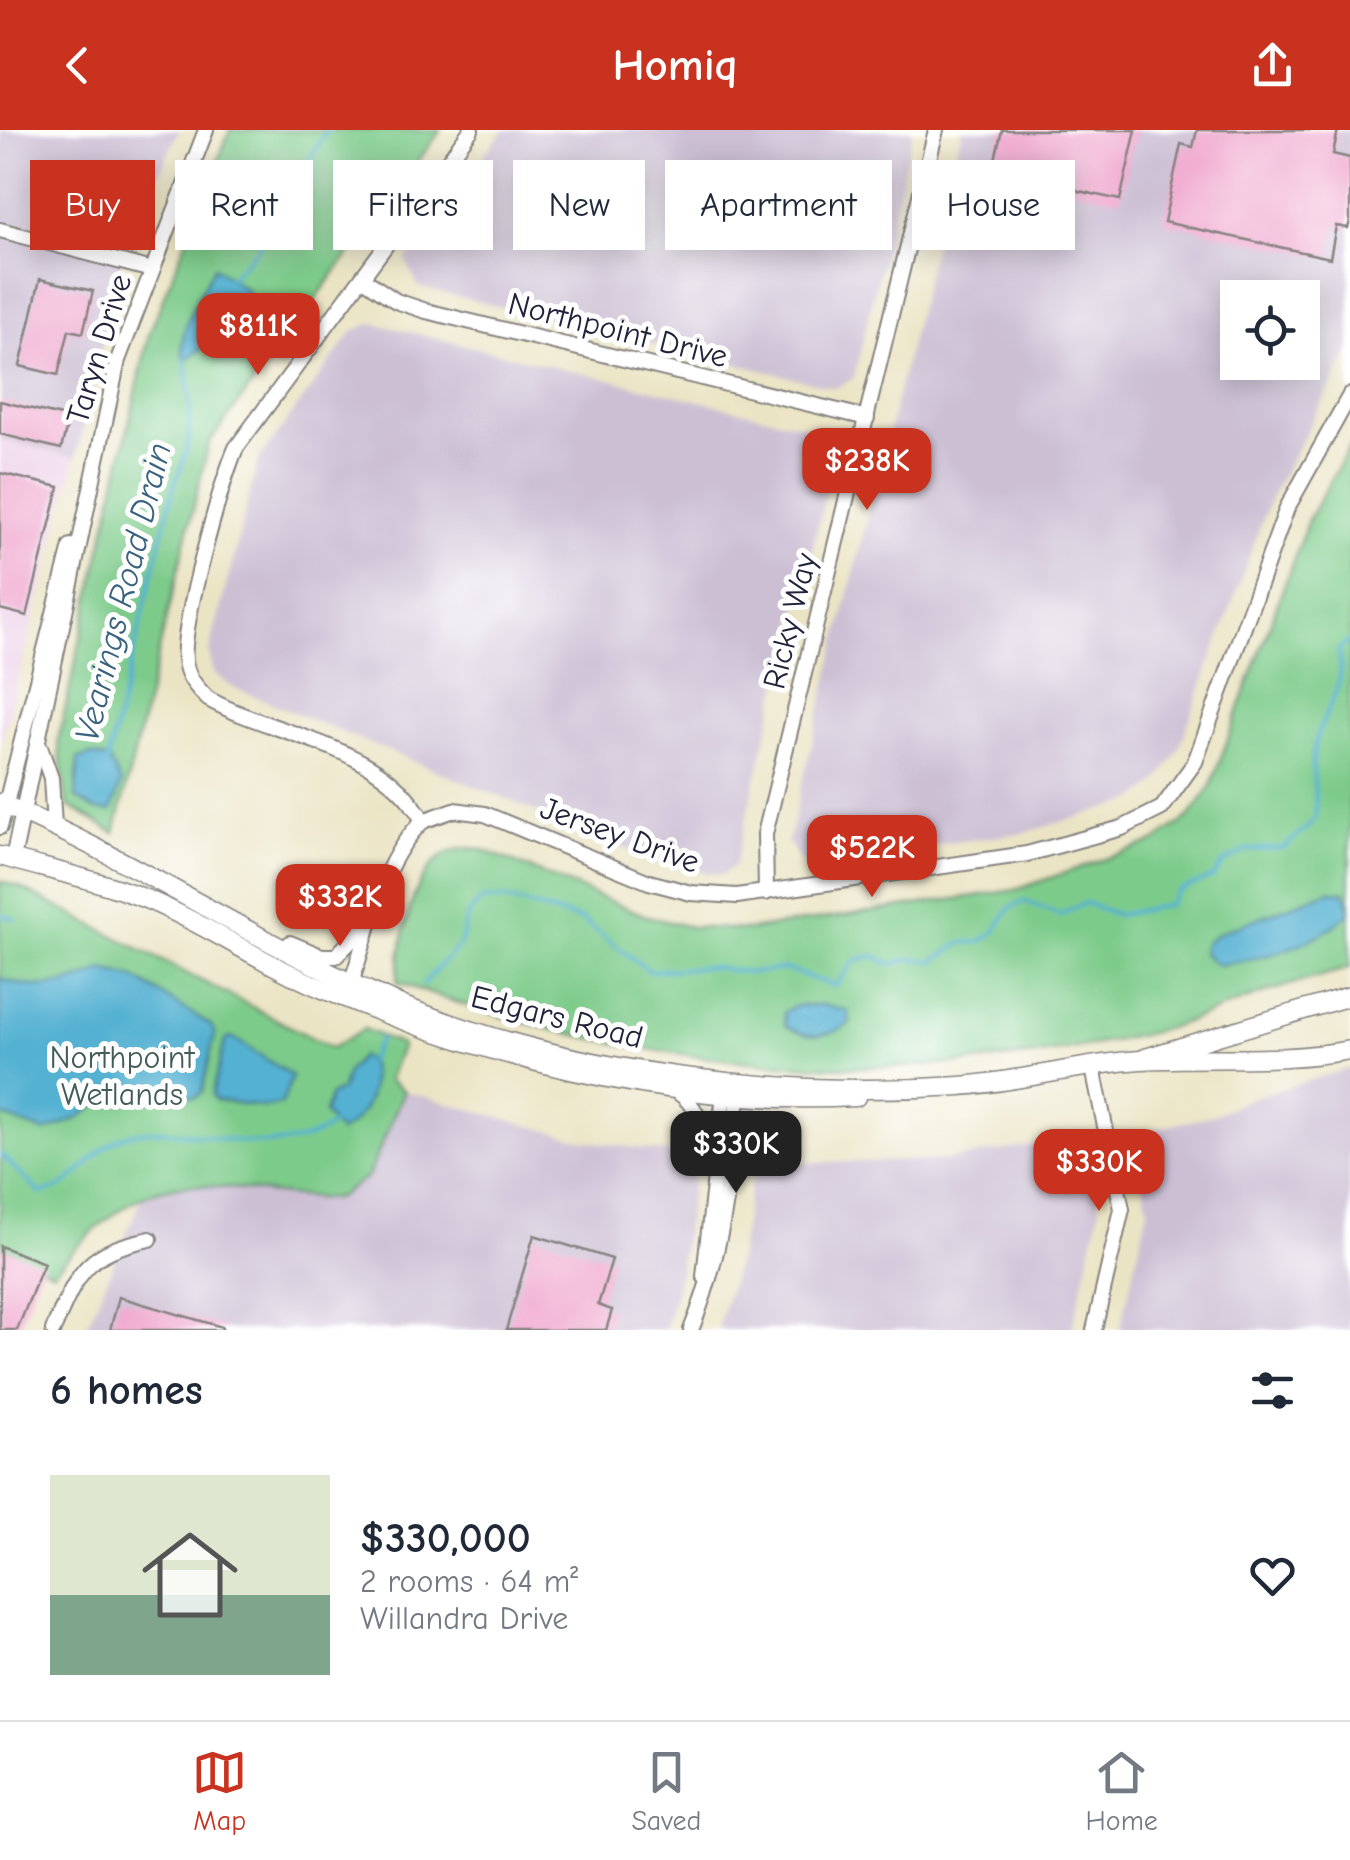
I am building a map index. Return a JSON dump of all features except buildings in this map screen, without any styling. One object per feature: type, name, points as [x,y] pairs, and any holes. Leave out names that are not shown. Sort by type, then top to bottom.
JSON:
[{"type":"main road","name":"Edgars Road","points":[[3,804],[54,826],[412,1024],[523,1058],[671,1088],[909,1088],[1005,1081],[1140,1060],[1289,1058],[1350,1050]]},
{"type":"main road","name":"Edgars Road","points":[[6,857],[144,898],[344,989],[541,1048],[732,1088]]},
{"type":"main road","name":"Edgars Road","points":[[1140,1060],[1166,1048],[1350,996]]},
{"type":"street","name":"Taryn Drive","points":[[6,857],[24,813],[40,747],[92,473],[118,360],[206,130]]},
{"type":"street","points":[[344,989],[401,847],[423,821],[401,788],[376,769],[221,706],[196,688],[188,673],[187,636],[222,487],[236,448],[471,130]]},
{"type":"street","name":"Ricky Way","points":[[766,894],[766,834],[936,130]]},
{"type":"street","points":[[0,230],[152,270]]},
{"type":"street","name":"Northpoint Drive","points":[[362,278],[396,301],[426,311],[867,418]]},
{"type":"street","name":"Jersey Drive","points":[[423,821],[438,814],[469,810],[670,889],[717,896],[766,894],[1037,852],[1122,828],[1162,808],[1195,762],[1287,508],[1350,395]]},
{"type":"street","name":"Taryn Drive","points":[[0,827],[49,626],[92,473]]},
{"type":"street","points":[[40,747],[51,778],[54,826]]},
{"type":"street","points":[[0,768],[20,753]]},
{"type":"street","points":[[146,877],[196,894],[321,956],[342,954],[370,920]]},
{"type":"street","points":[[1093,1068],[1122,1209],[1094,1330]]},
{"type":"street","points":[[671,1088],[687,1098],[699,1118],[715,1184]]},
{"type":"street","points":[[700,1307],[732,1088]]},
{"type":"street","points":[[691,1330],[728,1208],[732,1088]]},
{"type":"street","points":[[54,1330],[79,1274],[90,1260],[118,1245],[150,1239]]},
{"type":"shaded area","points":[[0,130],[179,130],[155,183],[155,160],[30,160],[30,250],[124,250],[76,458],[0,439]]},
{"type":"shaded area","points":[[503,130],[913,130],[892,218],[892,160],[665,160],[665,250],[884,250],[854,378],[835,388],[418,287],[406,260],[413,250],[493,250],[493,160],[481,160]]},
{"type":"shaded area","points":[[962,130],[1350,130],[1350,350],[1271,497],[1178,751],[1157,783],[1133,801],[1024,833],[801,862],[788,842],[933,250],[1075,250],[1075,160],[955,160]]},
{"type":"shaded area","points":[[372,323],[826,431],[837,448],[735,865],[722,875],[666,865],[232,687],[213,673],[209,653],[258,461],[353,331]]},
{"type":"shaded area","points":[[0,439],[76,458],[0,747]]},
{"type":"shaded area","points":[[1350,1068],[1350,1330],[1120,1330],[1148,1209],[1135,1153],[1146,1131],[1214,1115],[1251,1098]]},
{"type":"shaded area","points":[[404,1091],[582,1140],[696,1157],[677,1286],[665,1330],[85,1330],[144,1193],[171,1184],[205,1183],[335,1199],[368,1176]]},
{"type":"shaded area","points":[[1076,1138],[1084,1145],[1100,1208],[1072,1330],[717,1330],[738,1258],[754,1164],[947,1160]]},
{"type":"green space","points":[[230,130],[441,130],[419,160],[333,160],[333,250],[352,250],[209,443],[115,833],[67,805],[58,741],[149,334],[182,250],[313,250],[313,160],[218,160]]},
{"type":"green space","points":[[1350,447],[1350,968],[1149,1033],[1054,1052],[959,1063],[864,1067],[769,1064],[581,1036],[488,1012],[397,982],[408,914],[416,891],[427,871],[442,857],[460,849],[484,850],[649,917],[691,927],[748,930],[1015,890],[1154,842],[1189,817],[1210,788],[1308,520]]},
{"type":"green space","name":"Northpoint Wetlands","points":[[0,881],[19,887],[332,1048],[364,1029],[402,1045],[388,1080],[404,1091],[368,1176],[335,1199],[211,1186],[181,1186],[153,1192],[124,1207],[53,1272],[0,1246]]},
{"type":"water","points":[[214,267],[248,291],[208,344],[185,360],[186,325]]},
{"type":"water","points":[[92,755],[108,759],[121,783],[111,811],[96,810],[76,798],[78,759]]},
{"type":"water","points":[[1330,891],[1345,892],[1350,911],[1307,941],[1252,959],[1217,965],[1203,953],[1205,943],[1218,933]]},
{"type":"water","points":[[103,970],[133,977],[211,1025],[215,1034],[202,1092],[195,1097],[111,1093],[79,1118],[44,1132],[0,1115],[0,978],[52,986]]},
{"type":"water","points":[[822,1005],[848,1011],[850,1023],[818,1035],[785,1025],[784,1012],[796,1006]]},
{"type":"water","points":[[232,1037],[292,1076],[282,1104],[263,1107],[216,1100],[212,1095],[225,1040]]},
{"type":"water","points":[[361,1056],[369,1061],[370,1092],[356,1119],[339,1132],[324,1113],[330,1096],[342,1089],[347,1072]]},
{"type":"waterway","name":"Vearings Road Drain","points":[[227,281],[260,246],[258,235],[276,215],[327,130]]},
{"type":"waterway","name":"Vearings Road Drain","points":[[107,762],[175,482],[186,453],[190,407],[185,360]]},
{"type":"waterway","points":[[423,984],[461,943],[467,916],[481,900],[506,899],[582,920],[649,971],[711,967],[751,973],[785,969],[835,986],[855,960],[875,956],[890,964],[912,959],[935,961],[961,943],[979,942],[993,934],[1009,909],[1024,901],[1060,915],[1085,903],[1118,915],[1168,905],[1178,891],[1213,877],[1224,862],[1248,850],[1284,848],[1315,820],[1315,742],[1340,678],[1338,650],[1350,640]]},
{"type":"waterway","name":"Vearings Road Drain","points":[[0,915],[15,919]]},
{"type":"waterway","points":[[369,1061],[380,1038]]},
{"type":"waterway","points":[[0,1154],[40,1193],[69,1181],[101,1150],[130,1134],[171,1132],[271,1143],[316,1135],[335,1122]]}]
